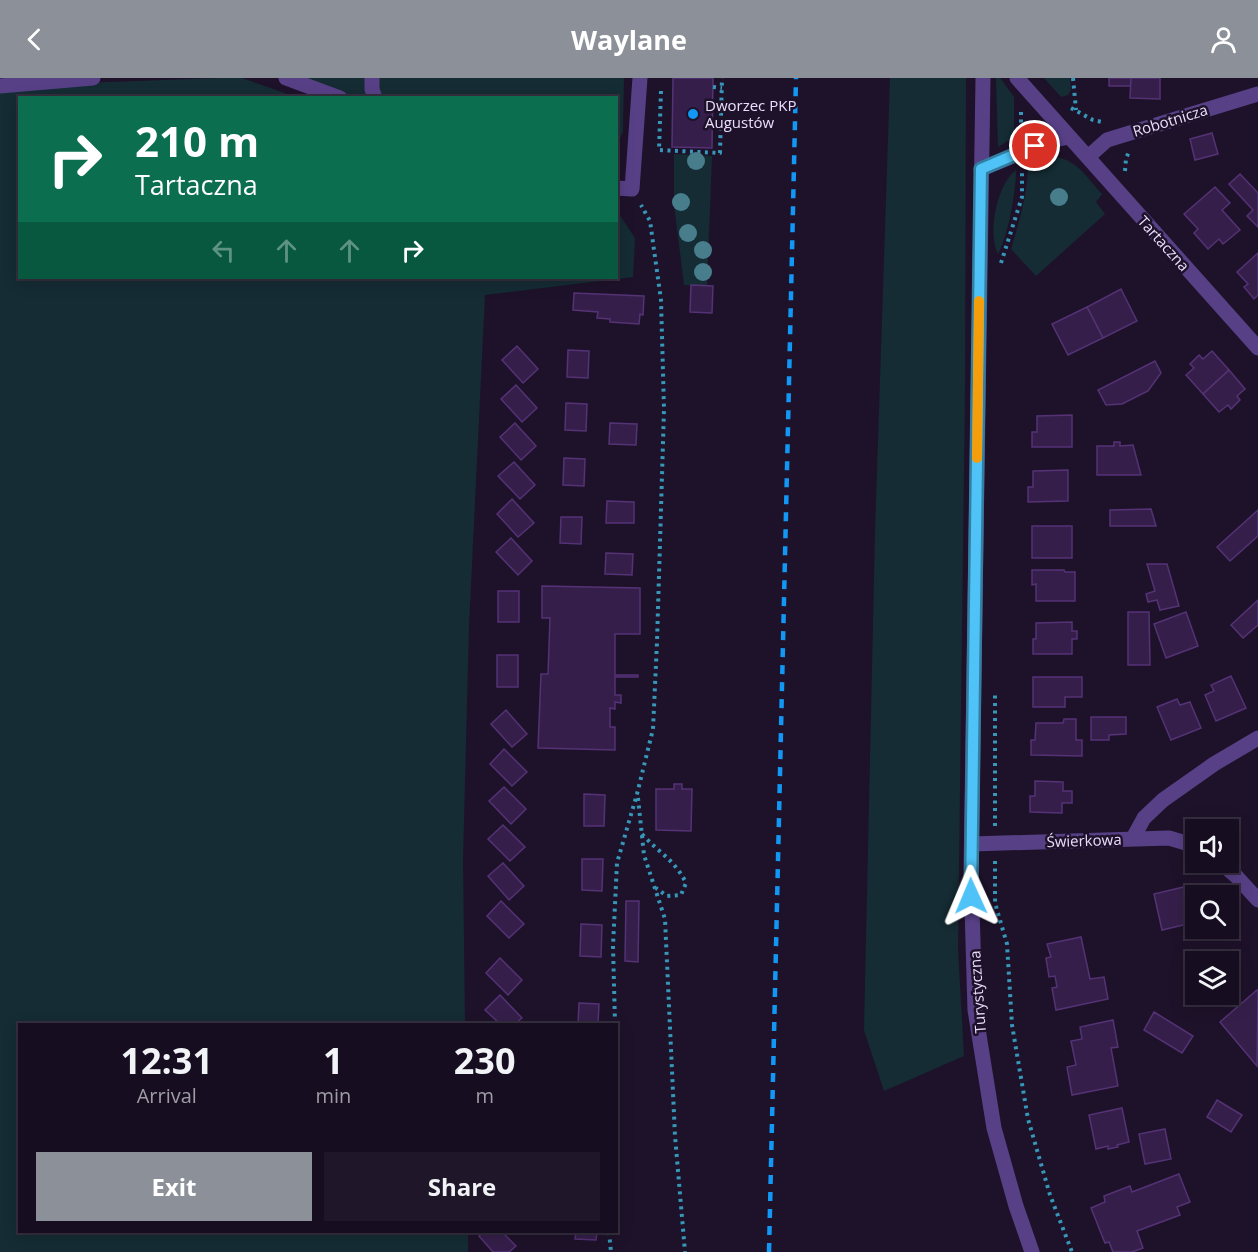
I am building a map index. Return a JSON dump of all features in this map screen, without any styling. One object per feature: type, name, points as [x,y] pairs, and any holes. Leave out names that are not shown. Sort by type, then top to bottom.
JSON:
[{"type":"street","points":[[0,86],[93,78]]},
{"type":"street","points":[[286,78],[335,96]]},
{"type":"street","points":[[372,78],[374,96]]},
{"type":"street","points":[[618,188],[632,189],[640,78]]},
{"type":"street","name":"Turystyczna","points":[[983,78],[970,873],[975,1010],[994,1128],[1016,1206],[1032,1252]]},
{"type":"street","name":"Tartaczna","points":[[1019,80],[1258,348]]},
{"type":"street","name":"Robotnicza","points":[[1088,157],[1107,140],[1258,94]]},
{"type":"street","points":[[981,169],[1049,141],[1069,137]]},
{"type":"street","points":[[1133,838],[1144,818],[1162,800],[1214,764],[1258,738]]},
{"type":"street","name":"Świerkowa","points":[[972,844],[1133,838],[1169,838],[1185,843]]},
{"type":"street","points":[[1233,873],[1258,900]]},
{"type":"path","points":[[713,87],[725,88],[723,78]]},
{"type":"path","points":[[661,90],[659,150],[720,153],[723,78]]},
{"type":"path","points":[[1073,78],[1076,111]]},
{"type":"path","points":[[997,273],[1022,197],[1019,80]]},
{"type":"path","points":[[1067,106],[1093,120],[1110,122]]},
{"type":"path","points":[[1125,173],[1126,158],[1132,148]]},
{"type":"path","points":[[615,1023],[613,946],[617,863],[653,729],[664,409],[661,300],[650,221],[632,189]]},
{"type":"path","points":[[995,690],[995,903],[1007,944],[1012,1025],[1029,1119],[1050,1195],[1072,1252]]},
{"type":"path","points":[[637,794],[644,855],[665,919],[675,1136],[685,1252]]},
{"type":"path","points":[[641,833],[655,849],[680,868],[686,883],[681,895],[667,896],[655,887]]},
{"type":"path","points":[[609,1233],[611,1252]]},
{"type":"shaded area","points":[[242,78],[293,96],[18,96],[18,279],[617,279],[485,295],[469,626],[463,859],[465,1023],[18,1023],[18,1233],[468,1233],[468,1252],[0,1252],[0,86]]},
{"type":"shaded area","points":[[286,78],[624,78],[623,132],[618,144],[618,96],[337,96]]},
{"type":"shaded area","points":[[890,78],[966,78],[965,389],[958,949],[964,1056],[884,1091],[864,1030],[875,532]]},
{"type":"shaded area","points":[[996,78],[1000,78],[1014,97],[1014,137],[998,147]]},
{"type":"shaded area","points":[[1044,78],[1070,78],[1071,90],[1068,95],[1061,97]]},
{"type":"shaded area","points":[[674,154],[712,156],[707,286],[684,285],[674,204]]},
{"type":"shaded area","points":[[1045,156],[1064,159],[1078,167],[1102,194],[1096,202],[1105,214],[1036,276],[1011,249],[1025,195],[1028,162]]},
{"type":"shaded area","points":[[1016,170],[1011,213],[998,254],[994,234],[996,209],[1004,186]]},
{"type":"shaded area","points":[[618,212],[635,238],[633,277],[618,279]]},
{"type":"building","name":"Dworzec PKP Augustów","points":[[673,78],[713,78],[712,148],[672,147]]},
{"type":"building","points":[[1109,78],[1131,78],[1131,86],[1109,86]]},
{"type":"building","points":[[1131,78],[1160,78],[1160,99],[1130,98]]},
{"type":"building","points":[[1212,133],[1218,154],[1195,160],[1190,139]]},
{"type":"building","points":[[1240,174],[1258,193],[1258,227],[1247,216],[1253,210],[1229,184]]},
{"type":"building","points":[[1215,187],[1230,203],[1222,210],[1240,230],[1223,244],[1219,239],[1208,249],[1194,233],[1198,229],[1184,214]]},
{"type":"building","points":[[1258,253],[1258,295],[1254,299],[1244,287],[1248,284],[1237,272]]},
{"type":"building","points":[[691,285],[713,286],[712,313],[690,312]]},
{"type":"building","points":[[1121,289],[1137,321],[1103,338],[1087,307]]},
{"type":"building","points":[[574,293],[644,296],[643,315],[640,314],[639,324],[610,322],[610,319],[597,318],[598,312],[573,310]]},
{"type":"building","points":[[1087,307],[1103,338],[1068,355],[1052,324]]},
{"type":"building","points":[[517,346],[538,369],[523,383],[502,360]]},
{"type":"building","points":[[568,350],[589,351],[588,378],[567,377]]},
{"type":"building","points":[[1212,351],[1229,370],[1203,394],[1186,375],[1194,368],[1190,364],[1199,355],[1203,359]]},
{"type":"building","points":[[1155,361],[1161,373],[1148,391],[1122,404],[1106,405],[1098,390]]},
{"type":"building","points":[[1229,370],[1245,389],[1237,396],[1240,400],[1231,409],[1228,405],[1219,412],[1203,394]]},
{"type":"building","points":[[516,385],[537,408],[522,422],[501,399]]},
{"type":"building","points":[[566,403],[587,404],[586,431],[565,430]]},
{"type":"building","points":[[1072,415],[1072,447],[1032,447],[1032,432],[1037,432],[1037,416]]},
{"type":"building","points":[[515,423],[536,446],[521,460],[500,437]]},
{"type":"building","points":[[610,423],[637,424],[636,445],[609,444]]},
{"type":"building","points":[[1114,442],[1120,442],[1120,446],[1133,445],[1141,475],[1097,475],[1097,446],[1114,446]]},
{"type":"building","points":[[564,458],[585,459],[584,486],[563,485]]},
{"type":"building","points":[[514,462],[535,485],[520,499],[498,476]]},
{"type":"building","points":[[1068,470],[1068,501],[1028,502],[1028,487],[1033,487],[1033,471]]},
{"type":"building","points":[[512,499],[534,523],[518,537],[497,514]]},
{"type":"building","points":[[607,501],[634,502],[634,523],[606,523]]},
{"type":"building","points":[[1151,509],[1156,526],[1110,526],[1110,510]]},
{"type":"building","points":[[1258,510],[1258,536],[1230,561],[1217,547]]},
{"type":"building","points":[[561,517],[582,517],[581,544],[560,543]]},
{"type":"building","points":[[1032,526],[1072,526],[1072,558],[1032,558]]},
{"type":"building","points":[[511,538],[532,561],[518,575],[496,552]]},
{"type":"building","points":[[606,553],[633,554],[632,575],[605,574]]},
{"type":"building","points":[[1147,564],[1167,564],[1179,606],[1160,610],[1157,600],[1148,602],[1146,594],[1155,591]]},
{"type":"building","points":[[1032,570],[1075,572],[1075,601],[1036,601],[1036,584],[1032,585]]},
{"type":"building","points":[[542,586],[640,588],[640,634],[615,634],[615,675],[638,675],[638,677],[615,677],[615,695],[621,695],[621,703],[615,702],[615,709],[610,708],[610,727],[615,727],[615,750],[538,748],[541,674],[548,674],[550,618],[542,618]]},
{"type":"building","points":[[498,591],[519,591],[519,622],[498,622]]},
{"type":"building","points":[[1258,600],[1258,625],[1243,638],[1231,625]]},
{"type":"building","points":[[1128,612],[1149,612],[1150,665],[1128,665]]},
{"type":"building","points":[[1186,612],[1198,646],[1166,658],[1154,624]]},
{"type":"building","points":[[1072,622],[1072,631],[1077,631],[1077,639],[1072,639],[1072,654],[1033,654],[1036,623]]},
{"type":"building","points":[[497,655],[518,655],[518,687],[497,687]]},
{"type":"building","points":[[1231,676],[1246,708],[1216,721],[1205,695],[1214,691],[1211,685]]},
{"type":"building","points":[[1033,677],[1082,677],[1082,697],[1065,697],[1065,707],[1033,707]]},
{"type":"building","points":[[1177,699],[1180,705],[1190,702],[1201,728],[1171,740],[1157,707]]},
{"type":"building","points":[[506,710],[527,734],[512,747],[491,724]]},
{"type":"building","points":[[1091,717],[1126,717],[1126,734],[1109,735],[1109,740],[1091,740]]},
{"type":"building","points":[[1064,719],[1076,719],[1076,740],[1082,740],[1082,756],[1031,755],[1031,740],[1035,740],[1036,723],[1063,723]]},
{"type":"building","points":[[504,749],[527,772],[512,786],[490,764]]},
{"type":"building","points":[[1035,781],[1063,782],[1063,791],[1072,791],[1072,803],[1062,803],[1062,813],[1030,812],[1030,796],[1035,796]]},
{"type":"building","points":[[674,784],[682,784],[682,789],[692,789],[691,831],[656,830],[656,789],[674,789]]},
{"type":"building","points":[[504,787],[526,809],[511,824],[489,801]]},
{"type":"building","points":[[584,794],[605,795],[604,826],[584,826]]},
{"type":"building","points":[[503,825],[525,847],[510,861],[488,839]]},
{"type":"building","points":[[582,859],[603,859],[602,891],[582,890]]},
{"type":"building","points":[[503,863],[524,886],[509,900],[488,876]]},
{"type":"building","points":[[1185,887],[1185,925],[1162,930],[1154,894]]},
{"type":"building","points":[[501,901],[524,924],[509,938],[487,916]]},
{"type":"building","points":[[626,901],[639,901],[638,962],[625,961]]},
{"type":"building","points":[[581,924],[602,925],[601,957],[580,956]]},
{"type":"building","points":[[1081,937],[1090,979],[1104,977],[1108,999],[1056,1010],[1052,988],[1057,987],[1055,976],[1049,977],[1046,958],[1051,957],[1047,944]]},
{"type":"building","points":[[500,958],[522,980],[508,995],[486,973]]},
{"type":"building","points":[[1257,990],[1258,992],[1257,1066],[1220,1022]]},
{"type":"building","points":[[500,995],[522,1018],[516,1023],[499,1023],[485,1010]]},
{"type":"building","points":[[579,1003],[599,1004],[598,1023],[578,1023]]},
{"type":"building","points":[[1154,1012],[1193,1036],[1182,1053],[1144,1030]]},
{"type":"building","points":[[1113,1020],[1118,1047],[1111,1048],[1118,1086],[1072,1095],[1067,1067],[1076,1065],[1071,1041],[1082,1039],[1080,1027]]},
{"type":"building","points":[[1217,1100],[1242,1115],[1231,1132],[1207,1117]]},
{"type":"building","points":[[1122,1108],[1129,1142],[1117,1145],[1118,1147],[1108,1149],[1108,1146],[1096,1149],[1089,1115]]},
{"type":"building","points":[[1165,1129],[1171,1159],[1145,1164],[1139,1134]]},
{"type":"building","points":[[1179,1174],[1190,1202],[1177,1207],[1180,1215],[1137,1231],[1143,1248],[1132,1252],[1113,1252],[1109,1242],[1105,1243],[1091,1208],[1105,1202],[1104,1196],[1130,1186],[1132,1192]]},
{"type":"building","points":[[483,1233],[503,1233],[516,1246],[509,1252],[493,1252],[479,1236]]},
{"type":"building","points":[[576,1233],[597,1233],[596,1240],[575,1239]]},
{"type":"railway","points":[[769,1252],[796,78]]},
{"type":"slow traffic","points":[[977,458],[979,301]]},
{"type":"place","name":"Dworzec PKP Augustów","points":[[693,114]]},
{"type":"route","points":[[971,896],[981,169],[1035,146]]}]
